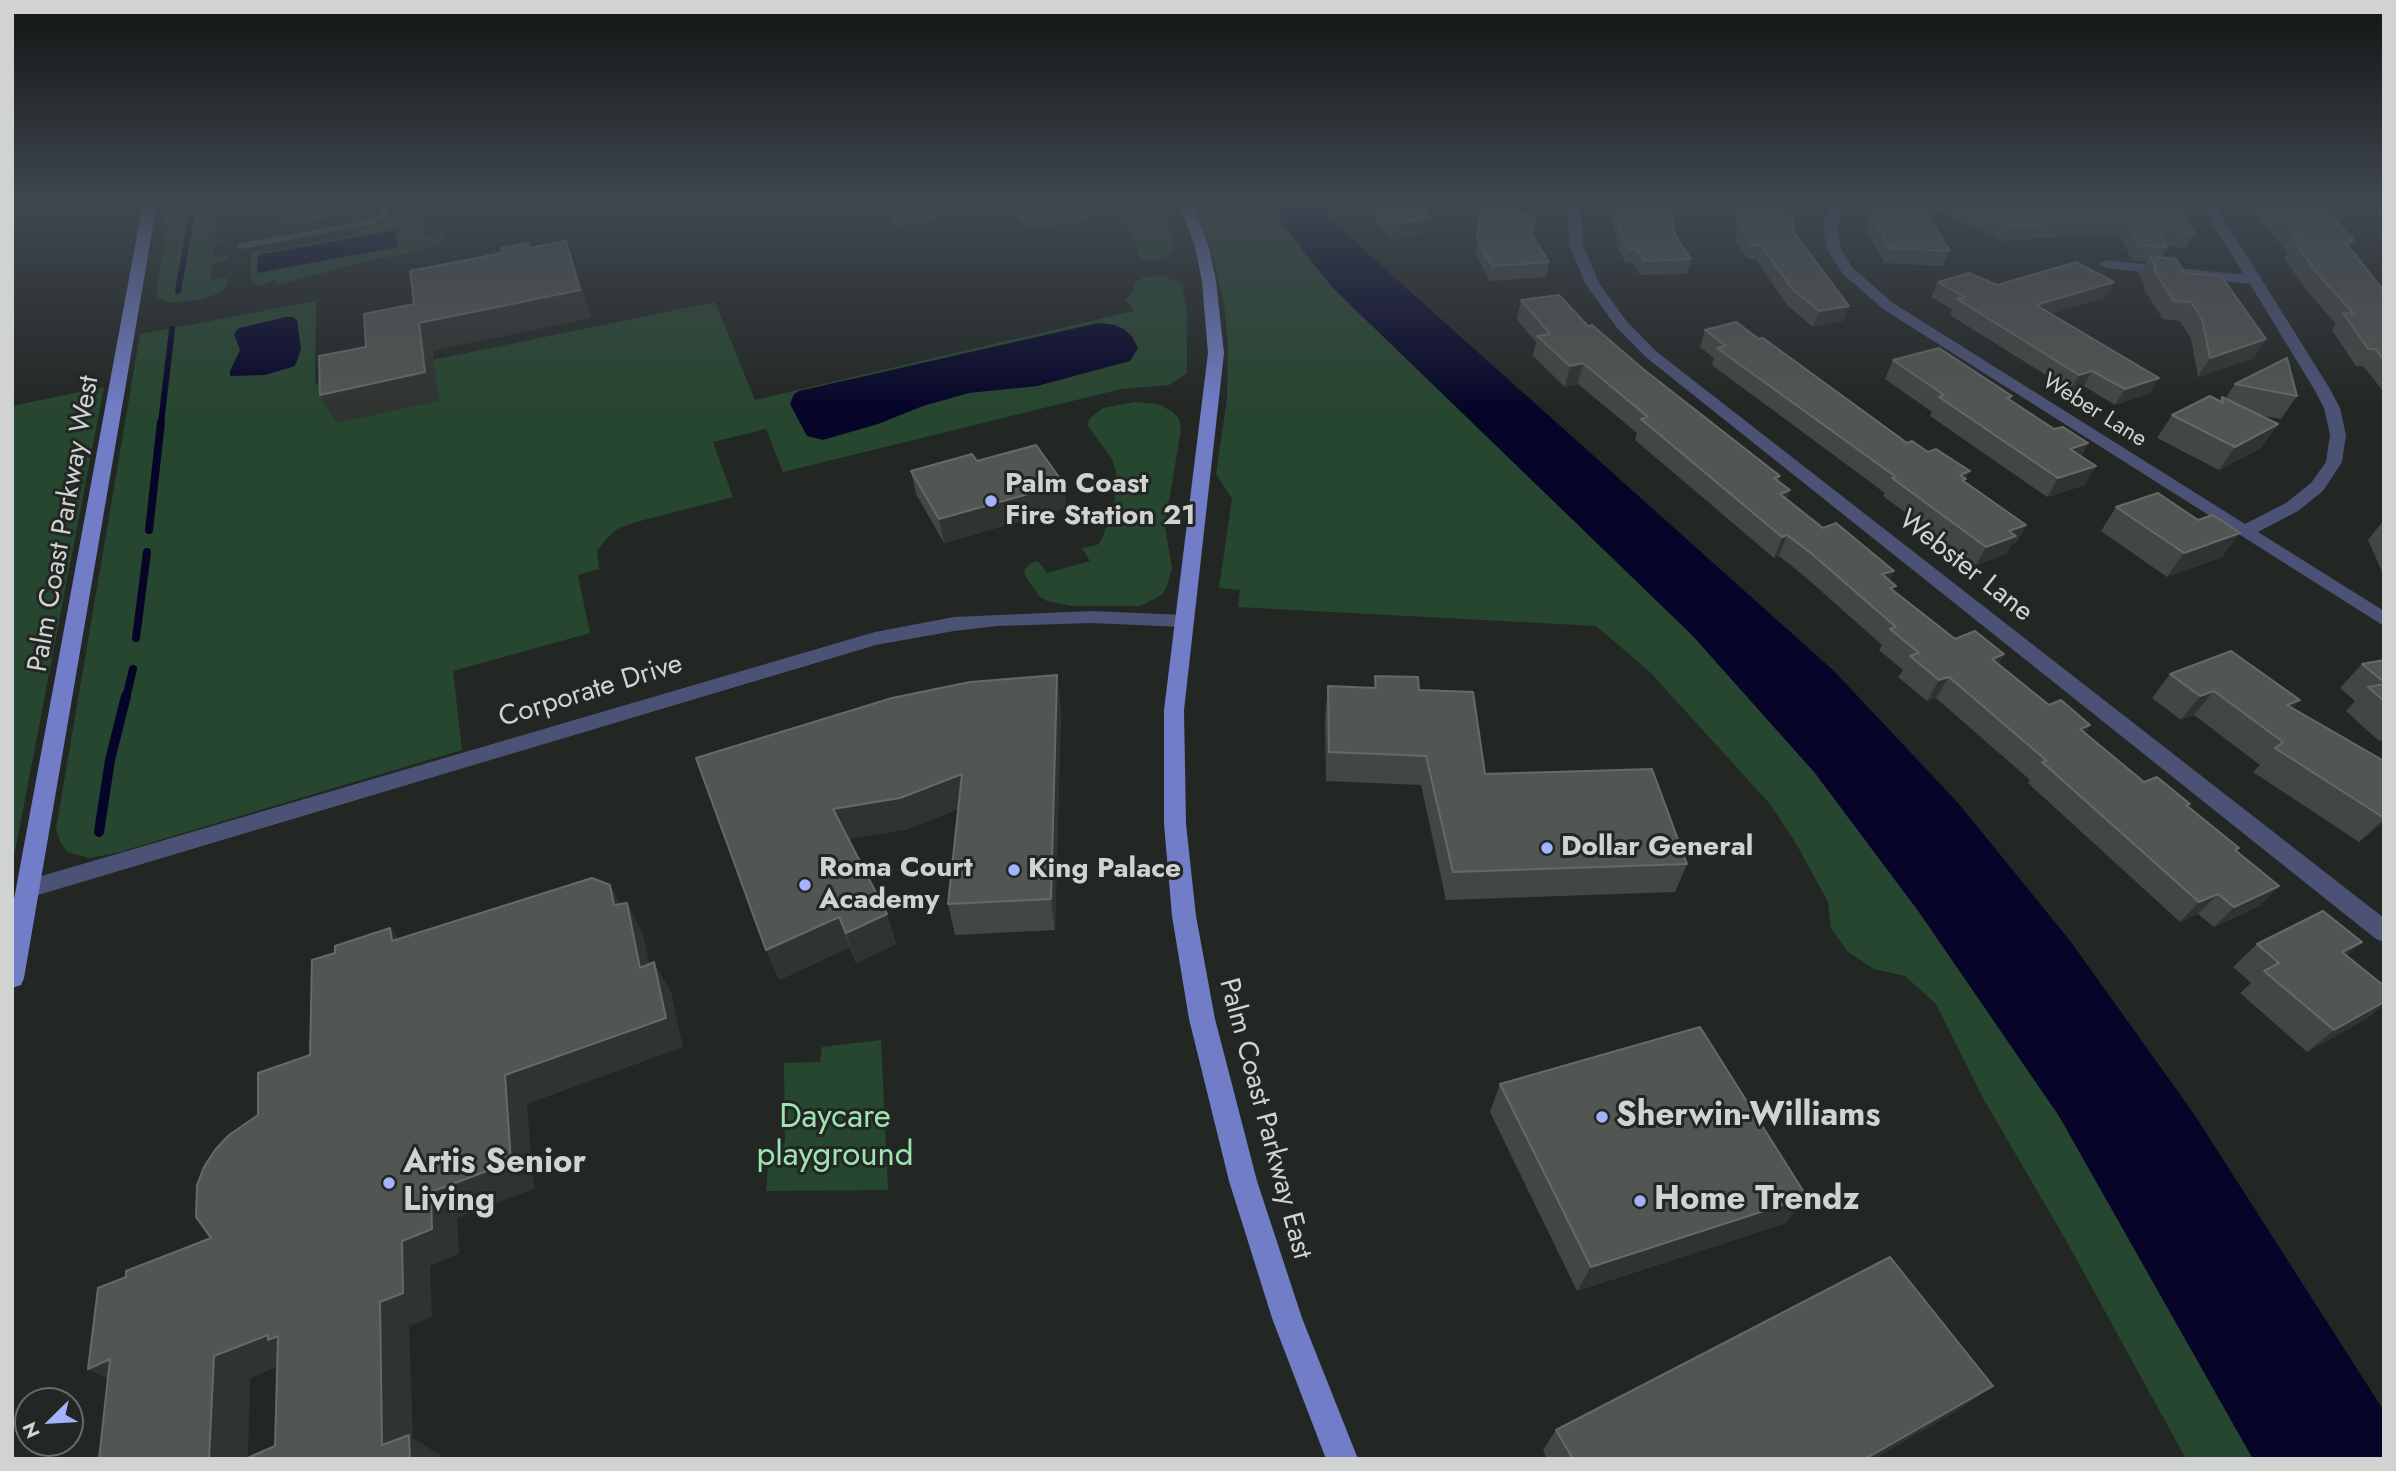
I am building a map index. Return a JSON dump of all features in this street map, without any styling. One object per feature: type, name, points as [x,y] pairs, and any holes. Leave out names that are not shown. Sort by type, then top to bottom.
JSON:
[{"type":"main road","name":"Palm Coast Parkway West","points":[[12,978],[138,272]]},
{"type":"main road","name":"Palm Coast Parkway East","points":[[1207,272],[1216,353],[1213,397],[1174,710],[1175,824],[1184,916],[1202,1019],[1228,1128],[1287,1318],[1342,1459]]},
{"type":"street","name":"Webster Lane","points":[[1588,272],[1592,283],[1616,318],[1653,355],[2384,932]]},
{"type":"street","name":"Weber Lane","points":[[1849,272],[1871,293],[1906,318],[2384,620]]},
{"type":"street","points":[[2177,272],[2255,280]]},
{"type":"street","points":[[2244,532],[2292,507],[2317,487],[2334,461],[2338,435],[2332,408],[2322,389],[2250,272]]},
{"type":"street","name":"Corporate Drive","points":[[28,889],[875,639],[954,624],[1024,618],[1115,617],[1183,621]]},
{"type":"green space","points":[[160,272],[212,272],[211,280],[228,278],[227,285],[221,292],[203,299],[167,302],[156,294]]},
{"type":"green space","points":[[251,272],[327,272],[274,285],[278,281],[259,286],[251,280]]},
{"type":"green space","points":[[1216,272],[1320,272],[1332,287],[1692,635],[1815,773],[1919,912],[2059,1116],[2253,1459],[2186,1459],[2067,1242],[1983,1098],[1936,1004],[1905,976],[1874,969],[1848,952],[1831,928],[1828,902],[1797,845],[1770,804],[1650,672],[1596,626],[1238,607],[1240,590],[1219,588],[1232,499],[1216,474],[1227,399],[1228,344],[1224,303]]},
{"type":"green space","points":[[1162,276],[1182,284],[1187,313],[1187,373],[1169,385],[1121,389],[783,472],[766,429],[713,442],[733,497],[636,522],[617,529],[606,539],[597,551],[599,569],[578,575],[590,633],[453,671],[462,750],[116,853],[90,858],[67,852],[60,841],[56,829],[140,334],[316,301],[315,384],[715,302],[755,400],[1134,311],[1125,299],[1132,293],[1135,282],[1145,277]]},
{"type":"green space","points":[[104,387],[12,867],[12,406]]},
{"type":"green space","points":[[1135,402],[1158,404],[1173,412],[1179,419],[1181,429],[1165,526],[1172,568],[1167,586],[1162,595],[1140,606],[1072,606],[1047,601],[1040,597],[1024,574],[1025,569],[1038,561],[1047,573],[1090,561],[1082,548],[1097,545],[1101,541],[1114,507],[1116,472],[1112,459],[1088,426],[1089,419],[1103,408]]},
{"type":"green space","name":"Daycare playground","points":[[881,1040],[888,1190],[766,1191],[769,1153],[785,1142],[784,1063],[820,1062],[822,1047]]},
{"type":"water","points":[[1320,272],[1388,272],[1834,671],[1959,804],[2071,942],[2194,1114],[2384,1411],[2384,1459],[2253,1459],[2059,1116],[1919,912],[1815,773],[1692,635],[1332,287]]},
{"type":"water","points":[[286,317],[297,320],[301,349],[295,366],[265,375],[230,376],[240,350],[234,334],[239,328]]},
{"type":"water","points":[[1098,323],[1115,325],[1133,338],[1138,348],[1130,361],[1037,386],[969,393],[823,440],[807,436],[790,404],[794,394],[799,391]]},
{"type":"building","points":[[410,272],[575,272],[580,290],[419,323],[425,372],[320,395],[319,356],[366,347],[364,314],[414,304]]},
{"type":"building","points":[[1780,272],[1823,272],[1849,306],[1819,311],[1793,290]]},
{"type":"building","points":[[2043,272],[2094,272],[2114,282],[2036,305],[2159,378],[2125,389],[2092,371],[2079,375],[1957,299],[1965,297],[1938,282],[1969,273],[1997,285]]},
{"type":"building","points":[[2155,272],[2221,276],[2266,339],[2210,358],[2202,319],[2191,302],[2174,301]]},
{"type":"building","points":[[2316,272],[2369,272],[2384,291],[2384,360],[2375,349],[2368,349],[2343,313],[2354,314]]},
{"type":"building","points":[[1559,295],[1588,326],[1592,325],[1643,369],[1780,476],[1774,478],[1790,490],[1780,494],[1823,528],[1836,523],[1894,571],[1882,574],[1896,586],[1890,588],[1955,639],[1975,631],[2004,654],[1992,659],[2049,705],[2061,700],[2090,725],[2080,729],[2144,782],[2157,777],[2190,804],[2186,805],[2239,848],[2235,850],[2279,886],[2234,907],[2218,894],[2199,902],[2042,762],[2047,761],[1949,677],[1939,680],[1910,656],[1919,653],[1890,629],[1896,627],[1812,554],[1787,535],[1782,537],[1641,419],[1648,417],[1583,363],[1570,366],[1537,336],[1550,334],[1521,300]]},
{"type":"building","points":[[1736,322],[1759,339],[1763,338],[1907,443],[1912,441],[1928,452],[1936,449],[1970,471],[1960,475],[1966,479],[1962,480],[2026,525],[2009,531],[2016,536],[1986,547],[1892,478],[1896,477],[1717,348],[1726,346],[1705,330]]},
{"type":"building","points":[[1939,348],[2012,396],[2007,398],[2054,429],[2063,427],[2088,443],[2070,449],[2096,466],[2058,478],[1939,397],[1944,395],[1893,360]]},
{"type":"building","points":[[2287,358],[2297,396],[2235,384]]},
{"type":"building","points":[[2210,396],[2223,403],[2222,397],[2278,424],[2235,447],[2172,415]]},
{"type":"building","points":[[1036,445],[1064,484],[939,519],[911,471],[972,454],[977,461]]},
{"type":"building","points":[[2158,493],[2198,520],[2213,515],[2240,533],[2184,553],[2116,507]]},
{"type":"building","points":[[2231,651],[2300,700],[2287,705],[2384,761],[2384,818],[2275,748],[2283,742],[2214,691],[2200,696],[2170,674]]},
{"type":"building","points":[[2384,660],[2384,682],[2362,664]]},
{"type":"building","name":"Roma Court Academy","points":[[1057,675],[1051,899],[948,904],[962,774],[900,798],[833,809],[887,914],[846,933],[839,917],[766,950],[696,758],[892,698],[970,682]]},
{"type":"building","points":[[1375,676],[1418,677],[1419,690],[1473,692],[1485,774],[1652,769],[1687,864],[1453,872],[1426,756],[1329,752],[1328,686],[1376,688]]},
{"type":"building","points":[[2384,684],[2384,701],[2368,687]]},
{"type":"building","name":"Artis Senior Living","points":[[592,878],[610,885],[614,905],[627,903],[640,968],[654,962],[666,1018],[505,1075],[511,1162],[431,1192],[432,1229],[402,1241],[403,1293],[380,1302],[382,1445],[409,1435],[410,1459],[245,1459],[275,1446],[278,1336],[268,1340],[268,1335],[214,1356],[209,1459],[99,1459],[110,1359],[88,1369],[98,1288],[126,1277],[126,1271],[211,1238],[196,1217],[197,1185],[215,1150],[229,1135],[258,1115],[258,1073],[310,1055],[312,960],[335,953],[335,946],[390,928],[392,941]]},
{"type":"building","points":[[2323,911],[2362,942],[2342,952],[2384,986],[2384,1002],[2334,1030],[2264,971],[2279,963],[2257,944]]},
{"type":"building","points":[[1700,1027],[1807,1197],[1591,1267],[1500,1084]]},
{"type":"building","points":[[1890,1257],[1993,1386],[1865,1459],[1573,1459],[1556,1430]]},
{"type":"waterway","points":[[178,291],[182,272]]},
{"type":"waterway","points":[[161,423],[172,329]]},
{"type":"waterway","points":[[149,530],[161,422]]},
{"type":"waterway","points":[[136,638],[147,552]]},
{"type":"waterway","points":[[126,698],[133,669]]},
{"type":"waterway","points":[[99,832],[110,760],[126,696]]},
{"type":"place","name":"Palm Coast Fire Station 21","points":[[991,501]]},
{"type":"place","name":"Dollar General","points":[[1547,848]]},
{"type":"place","name":"King Palace","points":[[1014,870]]},
{"type":"place","name":"Roma Court Academy","points":[[805,885]]},
{"type":"place","name":"Sherwin-Williams","points":[[1602,1117]]},
{"type":"place","name":"Artis Senior Living","points":[[389,1183]]},
{"type":"place","name":"Home Trendz","points":[[1640,1201]]}]
